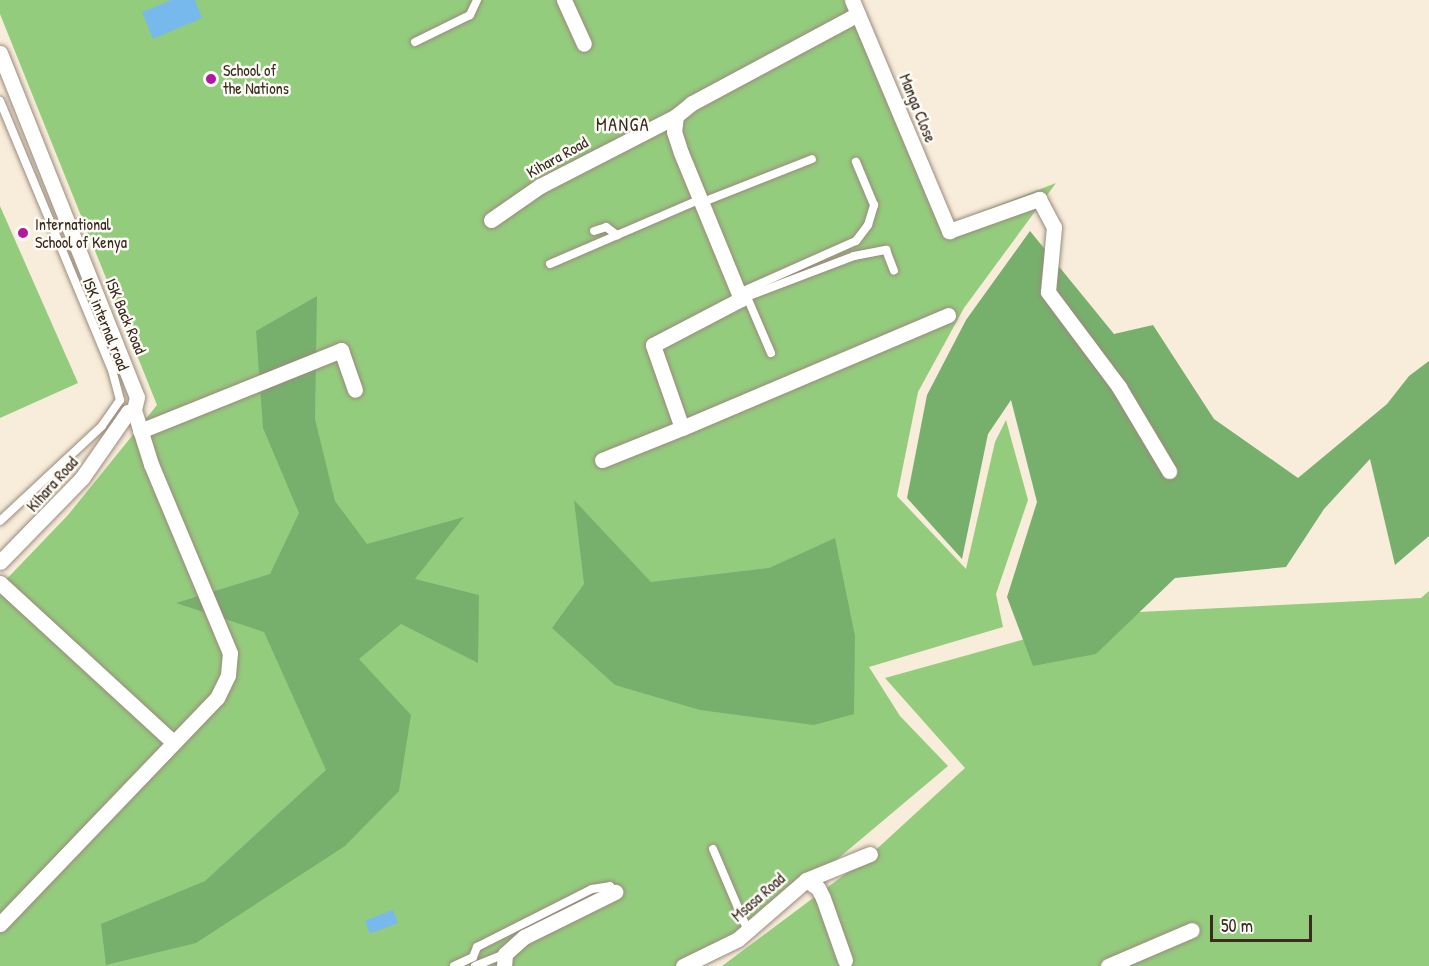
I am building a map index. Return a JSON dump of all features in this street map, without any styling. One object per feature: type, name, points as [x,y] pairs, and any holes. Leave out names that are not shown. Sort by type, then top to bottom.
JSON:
[{"type":"street","points":[[564,0],[584,44]]},
{"type":"street","name":"Kihara Road","points":[[490,220],[540,186],[676,116],[692,103],[855,7]]},
{"type":"street","name":"Manga Close","points":[[855,7],[949,231],[1039,199],[1054,227],[1048,292],[1119,387],[1169,471]]},
{"type":"street","name":"ISK Back Road","points":[[0,53],[130,373],[136,397],[126,411],[140,431],[230,653],[228,675],[217,698],[172,742],[0,924]]},
{"type":"street","points":[[676,116],[674,132],[743,296],[653,345],[682,428]]},
{"type":"street","points":[[602,460],[948,315]]},
{"type":"street","points":[[140,431],[341,350],[355,390]]},
{"type":"street","name":"Kihara Road","points":[[0,562],[52,513],[126,411]]},
{"type":"street","points":[[0,583],[172,742]]},
{"type":"street","points":[[806,880],[870,854]]},
{"type":"street","name":"Msasa Road","points":[[683,966],[729,945],[806,880],[823,898],[845,960]]},
{"type":"street","points":[[505,960],[524,937],[615,892]]},
{"type":"street","points":[[1108,966],[1192,930]]},
{"type":"lane","points":[[415,42],[470,15],[477,0]]},
{"type":"lane","name":"ISK internal road","points":[[0,101],[112,370],[126,411]]},
{"type":"lane","points":[[550,264],[702,200],[812,159]]},
{"type":"lane","points":[[743,296],[856,241],[868,225],[874,205],[856,162]]},
{"type":"lane","points":[[594,231],[606,227],[617,235]]},
{"type":"lane","points":[[743,296],[854,256],[886,250],[894,271]]},
{"type":"lane","points":[[743,296],[771,353]]},
{"type":"lane","points":[[0,520],[102,426],[126,411]]},
{"type":"lane","points":[[713,849],[748,931]]},
{"type":"lane","points":[[454,966],[473,957],[477,947],[592,889],[610,886],[615,892]]},
{"type":"lane","points":[[474,966],[505,960]]},
{"type":"green space","points":[[0,0],[849,0],[952,223],[1056,183],[964,308],[918,392],[897,496],[966,569],[995,442],[1006,420],[1028,500],[996,594],[1003,627],[869,667],[900,716],[948,766],[721,957],[702,966],[0,966],[0,586],[68,515],[157,405],[0,14]]},
{"type":"green space","points":[[0,206],[78,383],[0,418]]},
{"type":"green space","points":[[1030,231],[1114,334],[1153,325],[1214,419],[1298,478],[1387,404],[1409,376],[1429,361],[1429,536],[1395,565],[1370,459],[1324,509],[1286,567],[1175,578],[1096,654],[1033,666],[1007,597],[1037,502],[1011,400],[988,434],[962,559],[907,498],[927,395],[966,320]]},
{"type":"green space","points":[[317,296],[315,419],[335,501],[367,544],[464,517],[415,579],[479,595],[478,663],[401,624],[359,659],[411,715],[399,791],[345,846],[196,943],[106,965],[101,924],[205,881],[326,770],[264,632],[176,603],[270,574],[299,513],[263,428],[256,331]]},
{"type":"green space","points":[[574,500],[651,582],[769,568],[835,538],[855,636],[854,714],[814,725],[700,710],[615,685],[552,628],[584,584]]},
{"type":"green space","points":[[1429,591],[1429,966],[722,966],[868,857],[965,768],[885,678],[1119,613],[1421,598]]},
{"type":"water","points":[[172,0],[195,0],[202,18],[153,39],[142,12]]},
{"type":"water","points":[[393,910],[398,923],[370,934],[365,921]]},
{"type":"place","name":"School of the Nations","points":[[211,79]]},
{"type":"place","name":"International School of Kenya","points":[[23,233]]},
{"type":"district","name":"MANGA","points":[[623,125]]}]
